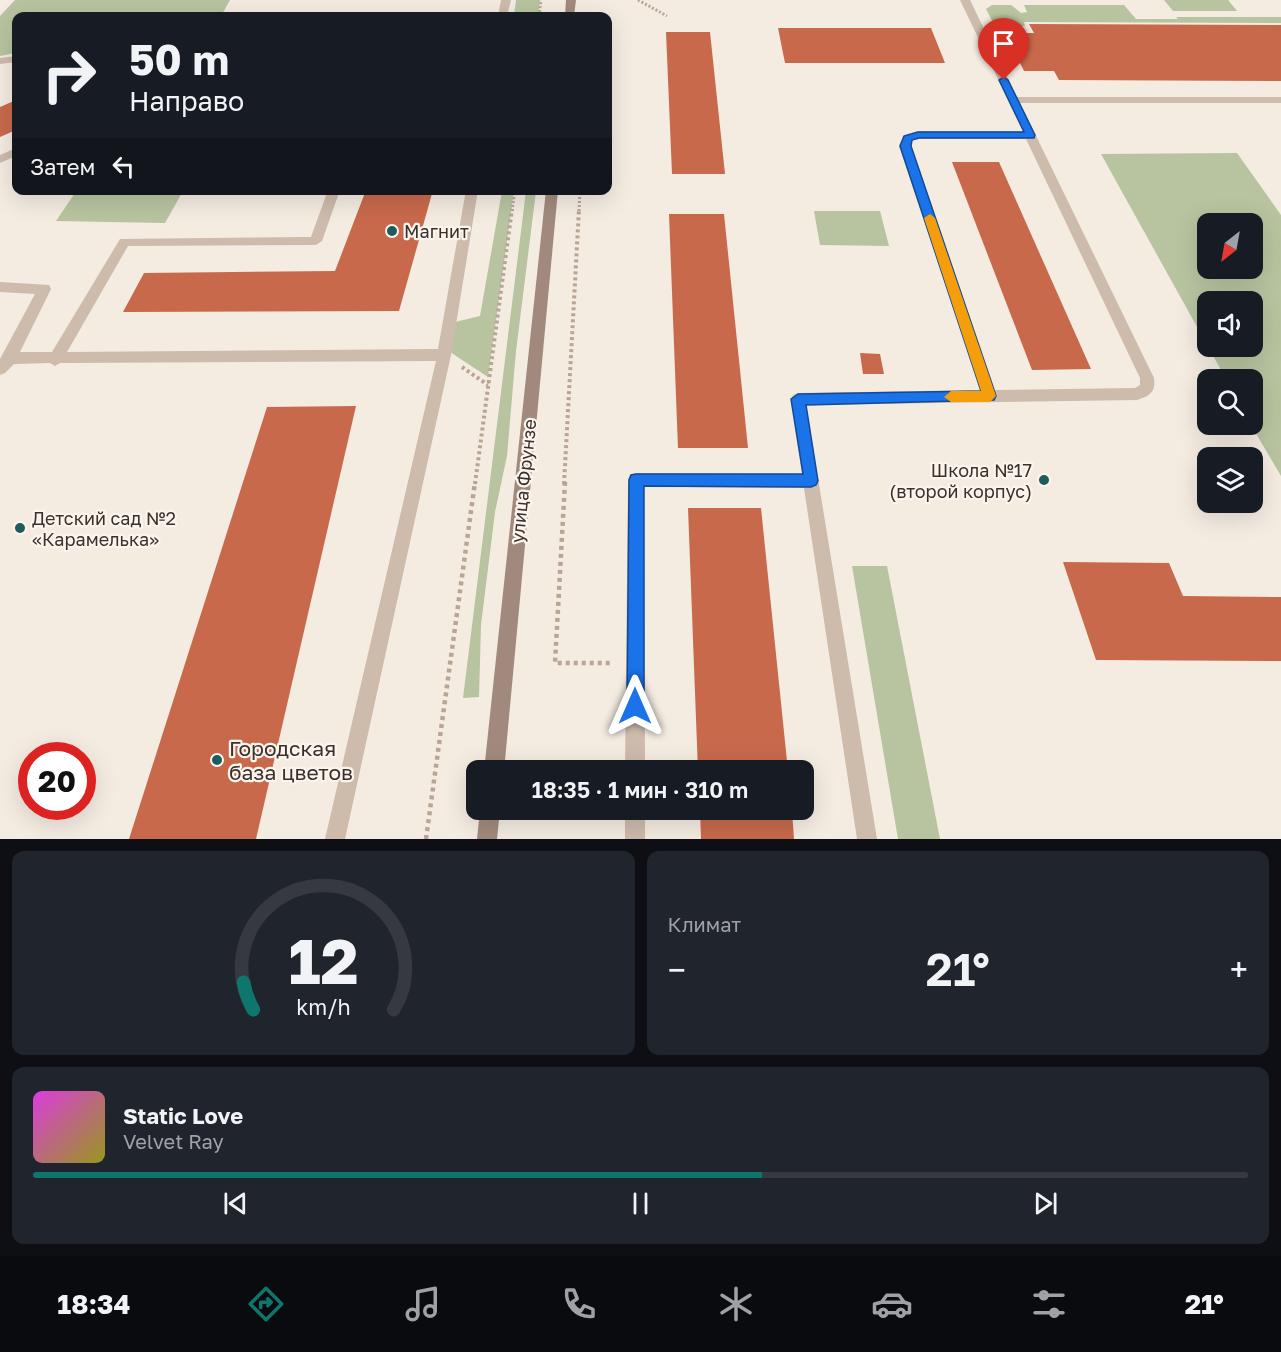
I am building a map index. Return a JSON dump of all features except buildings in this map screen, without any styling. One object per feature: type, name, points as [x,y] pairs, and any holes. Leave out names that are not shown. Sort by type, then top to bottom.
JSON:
[{"type":"main road","name":"улица Фрунзе","points":[[495,760],[552,195]]},
{"type":"main road","points":[[487,839],[489,820]]},
{"type":"lane","points":[[867,839],[798,399],[1137,394],[1148,388],[1147,378],[965,0]]},
{"type":"lane","points":[[1013,100],[1281,100]]},
{"type":"lane","points":[[990,396],[905,146],[908,138],[918,135],[1030,135]]},
{"type":"lane","points":[[56,360],[124,242],[316,241],[332,195]]},
{"type":"lane","points":[[335,839],[444,355],[471,195]]},
{"type":"lane","points":[[0,288],[44,289],[5,364]]},
{"type":"lane","points":[[5,364],[56,360],[444,355]]},
{"type":"lane","points":[[635,760],[636,480],[811,481]]},
{"type":"lane","points":[[635,820],[635,839]]},
{"type":"path","points":[[638,0],[667,16]]},
{"type":"path","points":[[426,839],[514,195]]},
{"type":"path","points":[[580,195],[555,663],[635,663]]},
{"type":"path","points":[[444,355],[488,385]]},
{"type":"green space","points":[[15,0],[230,0],[223,12],[12,12],[12,54],[0,56],[0,16]]},
{"type":"green space","points":[[516,0],[540,0],[538,12],[514,12]]},
{"type":"green space","points":[[1164,0],[1228,0],[1237,11],[1173,11]]},
{"type":"green space","points":[[992,5],[1011,5],[1021,13],[1027,12],[1024,5],[1124,5],[1136,19],[1281,17],[1281,23],[1024,22],[1025,26],[1010,27],[1011,31],[998,32],[986,9]]},
{"type":"green space","points":[[1237,153],[1281,215],[1281,476],[1257,435],[1263,435],[1263,369],[1220,369],[1214,357],[1263,357],[1263,291],[1197,291],[1197,327],[1101,154]]},
{"type":"green space","points":[[74,195],[181,195],[165,223],[56,221]]},
{"type":"green space","points":[[501,195],[513,195],[488,377],[450,352],[455,322],[480,316]]},
{"type":"green space","points":[[526,195],[536,195],[516,351],[507,456],[495,512],[481,625],[479,697],[463,698]]},
{"type":"green space","points":[[814,211],[880,211],[889,246],[820,245]]},
{"type":"green space","points":[[852,566],[887,566],[940,839],[898,839]]},
{"type":"slow traffic","points":[[930,218],[990,396],[951,397]]},
{"type":"place","name":"Магнит","points":[[392,231]]},
{"type":"place","name":"Школа №17 (второй корпус)","points":[[1044,480]]},
{"type":"place","name":"Детский сад №2 «Карамелька»","points":[[20,528]]},
{"type":"place","name":"Городская база цветов","points":[[217,760]]},
{"type":"route","points":[[635,706],[636,480],[811,481],[798,399],[990,396],[905,146],[908,138],[918,135],[1030,135],[1004,80]]}]
